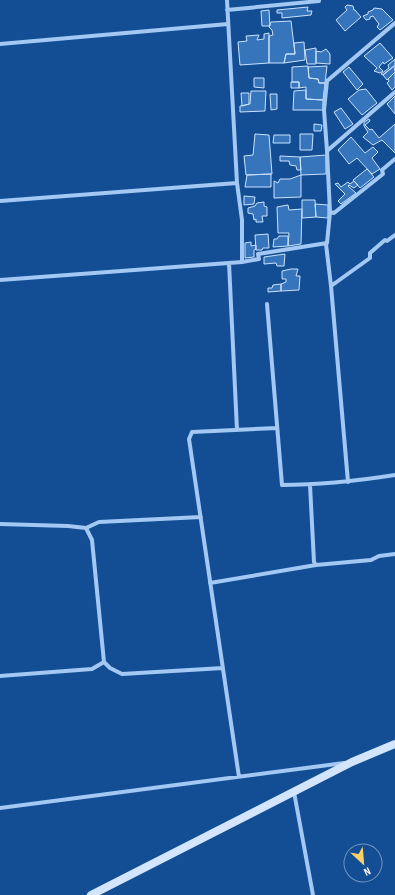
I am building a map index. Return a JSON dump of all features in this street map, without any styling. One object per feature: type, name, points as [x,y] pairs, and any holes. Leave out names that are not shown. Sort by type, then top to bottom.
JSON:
[{"type":"main road","points":[[91,895],[352,762],[395,744]]},
{"type":"street","points":[[227,0],[237,183],[242,220],[242,262]]},
{"type":"street","points":[[227,10],[319,0]]},
{"type":"street","points":[[348,482],[326,244],[330,212],[324,110],[327,82],[395,23]]},
{"type":"street","points":[[0,44],[228,24]]},
{"type":"street","points":[[327,151],[395,92]]},
{"type":"street","points":[[330,212],[334,213],[383,174],[382,170],[395,159]]},
{"type":"street","points":[[0,201],[237,183]]},
{"type":"street","points":[[331,286],[370,258],[370,253],[385,240],[387,241],[395,235]]},
{"type":"street","points":[[0,280],[242,262],[259,259],[258,254],[326,244]]},
{"type":"street","points":[[229,263],[236,430]]},
{"type":"street","points":[[267,304],[282,485],[310,485],[348,482],[395,475]]},
{"type":"street","points":[[239,777],[189,439],[192,432],[277,428]]},
{"type":"street","points":[[310,485],[314,562],[316,565]]},
{"type":"street","points":[[0,524],[86,528],[99,522],[201,517]]},
{"type":"street","points":[[86,528],[92,540],[104,662],[110,668],[122,674],[223,668]]},
{"type":"street","points":[[210,583],[316,565],[371,560],[379,556],[395,554]]},
{"type":"street","points":[[0,676],[92,669],[104,662]]},
{"type":"street","points":[[0,808],[352,762]]},
{"type":"street","points":[[294,792],[313,895]]},
{"type":"building","points":[[347,5],[353,6],[354,10],[361,17],[345,31],[336,20],[347,10],[345,7]]},
{"type":"building","points":[[308,7],[307,11],[312,11],[311,15],[282,18],[282,13],[277,13],[277,10]]},
{"type":"building","points":[[374,8],[382,9],[393,20],[380,30],[377,27],[379,24],[373,16],[366,20],[363,16],[368,14],[368,12]]},
{"type":"building","points":[[269,10],[270,26],[262,26],[261,11]]},
{"type":"building","points":[[291,21],[295,54],[286,54],[284,63],[269,63],[269,36],[273,35],[272,30],[269,27],[271,22]]},
{"type":"building","points":[[269,33],[269,63],[240,65],[238,42],[247,41],[246,36],[259,35],[257,40],[264,39],[264,34]]},
{"type":"building","points":[[304,42],[305,60],[284,63],[286,54],[295,54],[294,43]]},
{"type":"building","points":[[380,43],[393,58],[384,64],[383,62],[379,67],[383,71],[380,73],[374,71],[377,68],[364,56]]},
{"type":"building","points":[[316,48],[316,64],[307,64],[305,50]]},
{"type":"building","points":[[326,49],[330,54],[330,64],[316,63],[316,51],[321,52]]},
{"type":"building","points":[[395,59],[395,66],[383,75],[381,74],[389,68],[388,65]]},
{"type":"building","points":[[308,66],[309,78],[318,79],[319,83],[325,83],[323,100],[306,99],[306,87],[299,88],[299,82],[292,82],[292,67]]},
{"type":"building","points":[[327,66],[325,83],[319,83],[318,79],[309,78],[308,67]]},
{"type":"building","points":[[394,66],[395,72],[387,80],[383,75]]},
{"type":"building","points":[[349,67],[363,84],[357,90],[343,72]]},
{"type":"building","points":[[395,72],[395,87],[392,90],[387,83],[389,81],[388,79]]},
{"type":"building","points":[[254,78],[264,78],[264,88],[254,87]]},
{"type":"building","points":[[291,82],[299,82],[299,88],[291,88]]},
{"type":"building","points":[[366,89],[377,103],[362,115],[348,99],[359,90]]},
{"type":"building","points":[[306,90],[306,99],[323,100],[323,110],[293,110],[294,91]]},
{"type":"building","points":[[251,91],[266,91],[265,111],[240,112],[240,106],[250,104]]},
{"type":"building","points":[[241,93],[249,93],[249,104],[242,106]]},
{"type":"building","points":[[270,94],[277,94],[277,109],[271,110]]},
{"type":"building","points":[[395,96],[395,114],[387,104]]},
{"type":"building","points":[[341,108],[353,124],[345,129],[334,112]]},
{"type":"building","points":[[369,119],[370,121],[365,125],[370,130],[372,129],[379,138],[395,124],[395,153],[382,140],[373,145],[363,137],[368,132],[364,126],[364,122]]},
{"type":"building","points":[[314,124],[322,125],[321,131],[314,131]]},
{"type":"building","points":[[255,134],[269,135],[272,174],[246,175],[244,156],[253,155]]},
{"type":"building","points":[[300,134],[313,134],[312,150],[300,150]]},
{"type":"building","points":[[274,135],[290,135],[290,143],[273,143]]},
{"type":"building","points":[[351,137],[365,153],[373,147],[378,152],[372,158],[380,169],[372,174],[357,158],[349,164],[338,150]]},
{"type":"building","points":[[326,155],[326,174],[301,175],[300,157]]},
{"type":"building","points":[[280,156],[300,157],[301,170],[297,170],[296,166],[290,165],[289,161],[280,161]]},
{"type":"building","points":[[367,169],[374,177],[360,188],[353,180]]},
{"type":"building","points":[[271,174],[271,187],[245,187],[247,175]]},
{"type":"building","points":[[301,175],[301,197],[274,198],[274,181],[278,183],[280,179],[290,179]]},
{"type":"building","points":[[354,181],[358,185],[354,188],[349,185],[348,186],[356,193],[341,204],[338,201],[345,194],[335,184],[338,183],[341,187],[348,182],[350,184]]},
{"type":"building","points":[[244,196],[255,197],[254,204],[244,205]]},
{"type":"building","points":[[302,200],[315,200],[316,217],[302,218]]},
{"type":"building","points":[[264,202],[264,206],[267,207],[267,216],[262,216],[263,222],[256,222],[253,214],[248,213],[248,208],[255,206],[257,203]]},
{"type":"building","points":[[315,204],[328,205],[328,218],[316,217]]},
{"type":"building","points":[[288,205],[289,210],[302,209],[301,244],[288,246],[289,233],[278,233],[277,207]]},
{"type":"building","points":[[268,234],[269,248],[256,250],[255,235]]},
{"type":"building","points":[[279,236],[288,236],[288,246],[273,247],[274,239],[277,239]]},
{"type":"building","points":[[251,242],[251,246],[256,245],[254,257],[245,258],[245,243]]},
{"type":"building","points":[[285,254],[284,266],[277,266],[276,263],[264,264],[264,257]]},
{"type":"building","points":[[298,269],[296,276],[300,276],[299,290],[281,291],[281,284],[286,282],[286,279],[282,279],[282,271]]},
{"type":"building","points":[[281,284],[281,291],[268,292],[268,288],[272,288],[273,285]]}]
